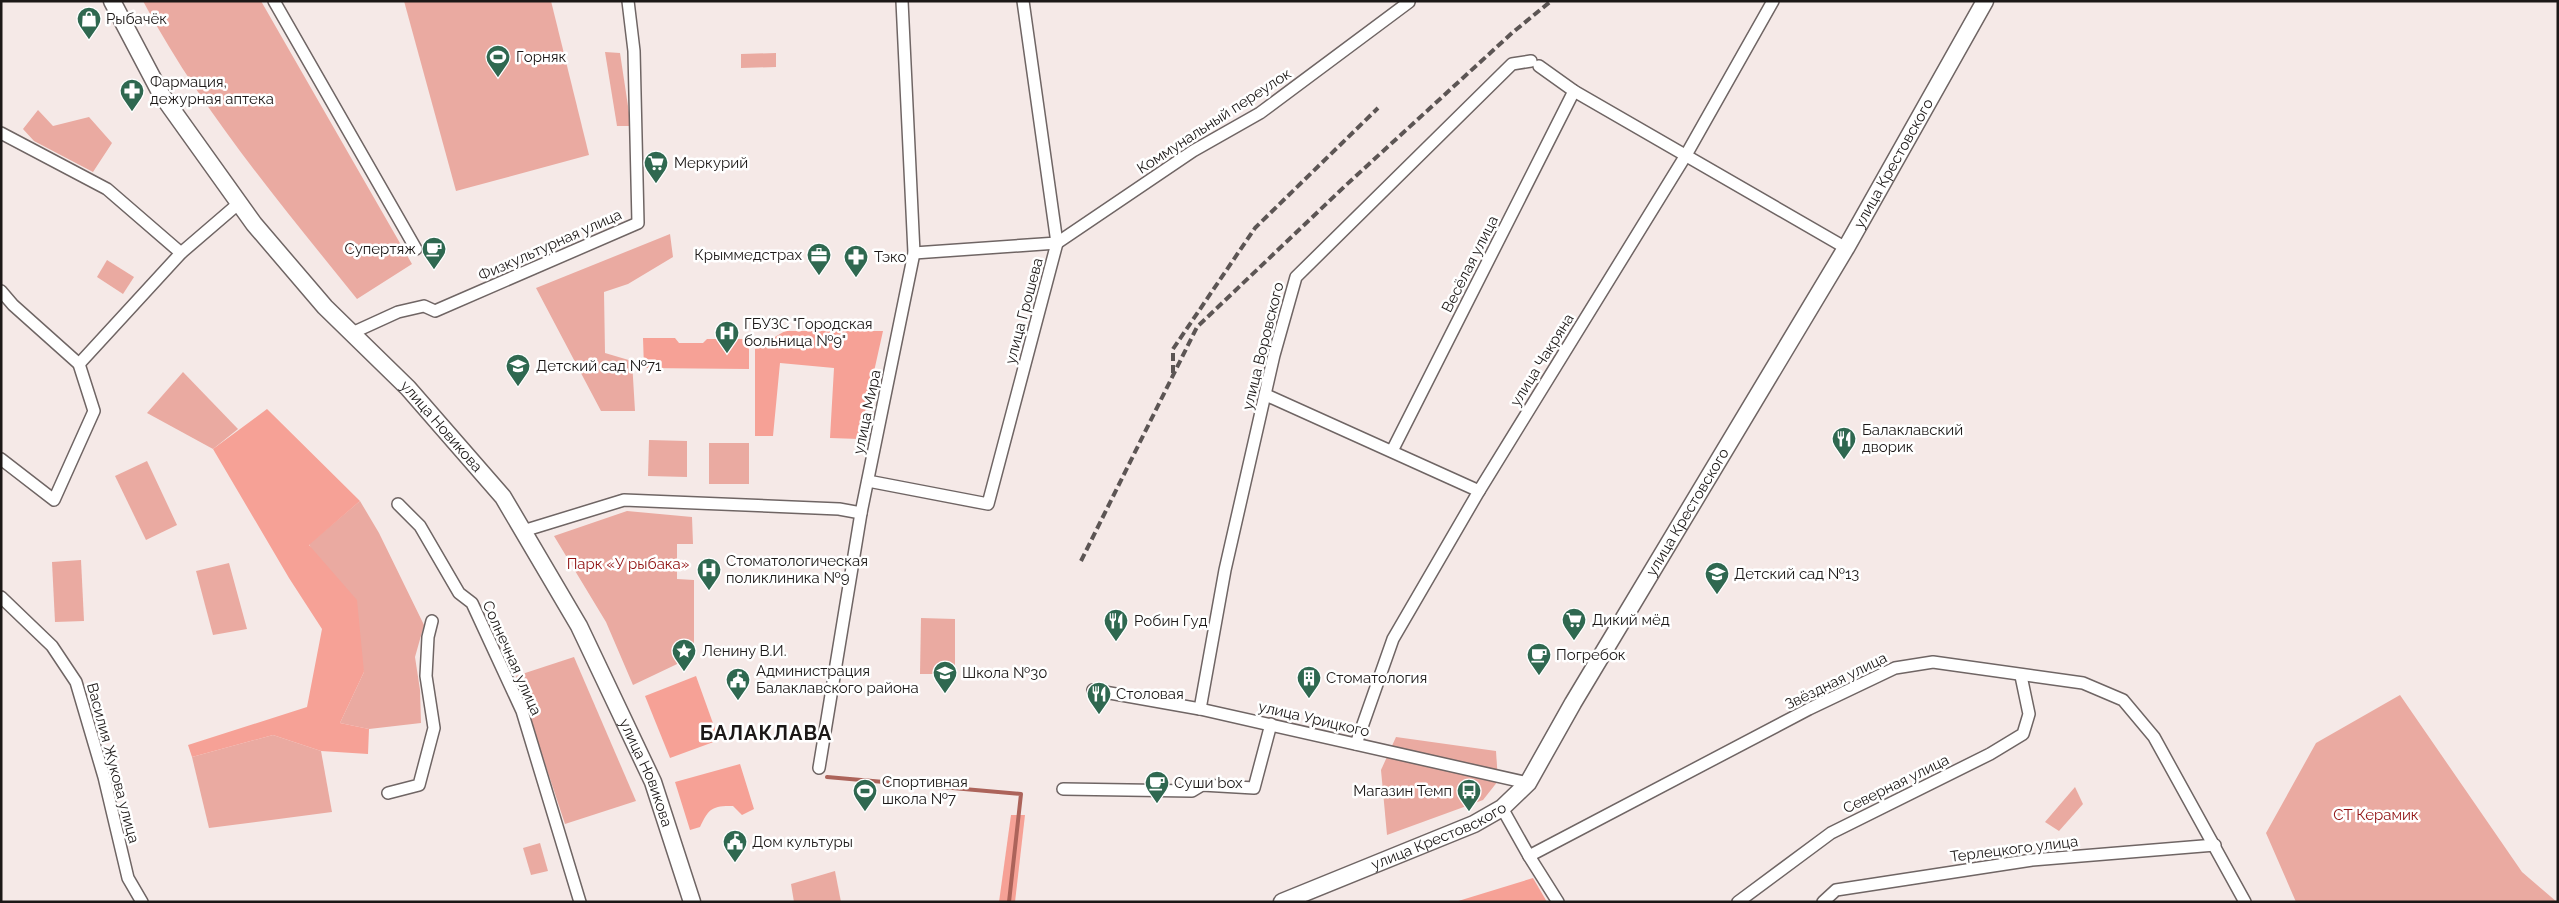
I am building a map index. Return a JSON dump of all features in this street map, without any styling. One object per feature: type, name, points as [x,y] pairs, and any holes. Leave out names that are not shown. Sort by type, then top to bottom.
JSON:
[{"type":"main road","name":"улица Новикова","points":[[112,1],[160,94],[238,204],[325,307],[408,388],[503,497],[579,626],[653,782],[692,902]]},
{"type":"main road","name":"улица Крестовского","points":[[1282,902],[1474,824],[1502,808],[1528,783],[1573,703],[1846,248],[1985,1]]},
{"type":"street","points":[[274,1],[416,249]]},
{"type":"street","name":"Физкультурная улица","points":[[352,333],[398,312],[424,306],[435,311],[638,223],[634,50],[628,1]]},
{"type":"street","name":"улица Мира","points":[[819,768],[861,513],[914,253],[902,1]]},
{"type":"street","name":"улица Грошева","points":[[868,481],[988,504],[1057,243],[1024,1]]},
{"type":"street","name":"улица Чакряна","points":[[1356,744],[1393,640],[1479,491],[1686,155],[1773,1]]},
{"type":"street","name":"Коммунальный переулок","points":[[1057,243],[1193,151],[1260,113],[1409,2]]},
{"type":"street","name":"улица Воровского","points":[[1200,709],[1225,570],[1274,355],[1296,277],[1512,64],[1535,64],[1574,90]]},
{"type":"street","points":[[1574,90],[1846,248]]},
{"type":"street","name":"Весёлая улица","points":[[1392,451],[1574,90]]},
{"type":"street","points":[[1,133],[107,189],[181,253]]},
{"type":"street","points":[[79,364],[181,253],[238,204]]},
{"type":"street","points":[[914,253],[1057,243]]},
{"type":"street","points":[[1,291],[13,305],[79,364],[94,411],[54,500],[1,458]]},
{"type":"street","points":[[1266,395],[1479,491]]},
{"type":"street","points":[[524,531],[624,500],[839,509],[861,513]]},
{"type":"street","name":"Солнечная улица","points":[[398,504],[420,526],[459,592],[472,602],[522,711],[580,902]]},
{"type":"street","name":"Василия Жукова улица","points":[[1,597],[52,646],[76,682],[104,777],[128,878],[142,902]]},
{"type":"street","points":[[388,793],[419,785],[434,728],[426,676],[428,637],[432,621]]},
{"type":"street","name":"Звёздная улица","points":[[1529,856],[1809,710],[1895,668],[1933,662],[2021,676],[2082,683],[2122,700],[2154,737],[2245,902]]},
{"type":"street","name":"Северная улица","points":[[1738,902],[1832,833],[1990,754],[2023,734],[2029,714],[2021,676]]},
{"type":"street","name":"улица Урицкого","points":[[1093,690],[1271,724],[1528,783]]},
{"type":"street","points":[[1063,789],[1192,791],[1202,785],[1254,788],[1271,724]]},
{"type":"street","points":[[1502,808],[1558,902]]},
{"type":"street","name":"Терлецкого улица","points":[[1823,902],[1836,890],[2032,860],[2215,845]]},
{"type":"green space","points":[[143,1],[261,1],[412,264],[357,299],[216,118],[190,80]]},
{"type":"green space","name":"Горняк","points":[[404,1],[551,1],[589,155],[456,191]]},
{"type":"green space","points":[[605,52],[620,53],[631,126],[617,126]]},
{"type":"green space","points":[[776,53],[776,67],[741,68],[741,54]]},
{"type":"green space","points":[[38,110],[53,126],[89,117],[112,143],[93,172],[34,141],[23,129]]},
{"type":"green space","points":[[670,234],[673,257],[628,284],[604,292],[605,353],[632,361],[635,411],[601,411],[536,288]]},
{"type":"green space","points":[[107,260],[134,277],[123,294],[97,277]]},
{"type":"green space","points":[[183,372],[238,429],[213,449],[147,413]]},
{"type":"green space","points":[[649,440],[687,441],[687,477],[648,476]]},
{"type":"green space","points":[[709,443],[749,443],[749,484],[709,484]]},
{"type":"green space","points":[[147,461],[177,525],[146,540],[115,476]]},
{"type":"green space","points":[[360,501],[379,533],[424,625],[415,657],[420,690],[421,723],[369,729],[340,723],[364,672],[309,544]]},
{"type":"green space","name":"Парк «У рыбака»","points":[[627,511],[692,517],[693,544],[677,544],[677,579],[694,580],[694,656],[633,685],[606,622],[554,536]]},
{"type":"green space","points":[[81,560],[84,621],[55,622],[52,562]]},
{"type":"green space","points":[[229,563],[247,629],[213,635],[196,571]]},
{"type":"green space","points":[[921,618],[955,619],[955,674],[920,674]]},
{"type":"green space","points":[[574,657],[636,801],[565,824],[516,676]]},
{"type":"green space","name":"СТ Керамик","points":[[2400,695],[2522,872],[2557,902],[2296,902],[2266,833],[2316,743]]},
{"type":"green space","points":[[273,735],[321,751],[332,812],[209,828],[192,757]]},
{"type":"green space","points":[[1396,737],[1496,751],[1498,781],[1483,800],[1387,835],[1381,770]]},
{"type":"green space","points":[[2075,787],[2083,804],[2059,831],[2045,822]]},
{"type":"green space","points":[[540,843],[548,871],[531,875],[523,848]]},
{"type":"green space","points":[[835,871],[841,902],[794,902],[791,884]]},
{"type":"shaded area","points":[[785,331],[883,331],[859,439],[830,438],[834,368],[780,363],[773,436],[755,436],[755,349]]},
{"type":"shaded area","points":[[643,338],[675,338],[679,343],[703,343],[707,339],[749,339],[749,369],[644,368]]},
{"type":"shaded area","points":[[267,409],[360,501],[309,545],[357,600],[364,672],[340,723],[369,729],[368,754],[321,751],[273,735],[192,757],[188,745],[307,707],[322,629],[289,578],[213,449]]},
{"type":"shaded area","points":[[696,676],[719,740],[670,758],[645,696]]},
{"type":"shaded area","points":[[740,764],[754,809],[742,815],[733,806],[712,809],[700,827],[690,830],[675,782]]},
{"type":"shaded area","points":[[1011,815],[1025,815],[1015,902],[999,902]]},
{"type":"shaded area","points":[[1533,878],[1547,902],[1455,902]]},
{"type":"waterway","points":[[827,777],[1021,794],[1009,902]]},
{"type":"railway","points":[[1081,561],[1197,327],[1345,186],[1512,33],[1551,1]]},
{"type":"railway","points":[[1173,373],[1173,349],[1255,228],[1378,108]]},
{"type":"place","name":"Рыбачёк","points":[[89,40]]},
{"type":"place","name":"Горняк","points":[[498,78]]},
{"type":"place","name":"Фармация, дежурная аптека","points":[[132,112]]},
{"type":"place","name":"Меркурий","points":[[656,184]]},
{"type":"place","name":"Супертяж","points":[[434,270]]},
{"type":"place","name":"Крыммедстрах","points":[[819,276]]},
{"type":"place","name":"Тэко","points":[[856,278]]},
{"type":"place","name":"ГБУЗС \"Городская больница №9\"","points":[[727,354]]},
{"type":"place","name":"Детский сад №71","points":[[518,387]]},
{"type":"place","name":"Балаклавский дворик","points":[[1844,460]]},
{"type":"place","name":"Стоматологическая поликлиника №9","points":[[709,591]]},
{"type":"place","name":"Детский сад №13","points":[[1717,595]]},
{"type":"place","name":"Дикий мёд","points":[[1574,641]]},
{"type":"place","name":"Робин Гуд","points":[[1116,642]]},
{"type":"place","name":"Ленину В.И.","points":[[684,672]]},
{"type":"place","name":"Погребок","points":[[1539,676]]},
{"type":"place","name":"Школа №30","points":[[945,694]]},
{"type":"place","name":"Стоматология","points":[[1309,699]]},
{"type":"place","name":"Администрация Балаклавского района","points":[[738,701]]},
{"type":"place","name":"Столовая","points":[[1099,715]]},
{"type":"place","name":"Суши box","points":[[1157,804]]},
{"type":"place","name":"Спортивная школа №7","points":[[865,812]]},
{"type":"place","name":"Магазин Темп","points":[[1469,812]]},
{"type":"place","name":"Дом культуры","points":[[735,863]]},
{"type":"district","name":"БАЛАКЛАВА","points":[[766,733]]}]
